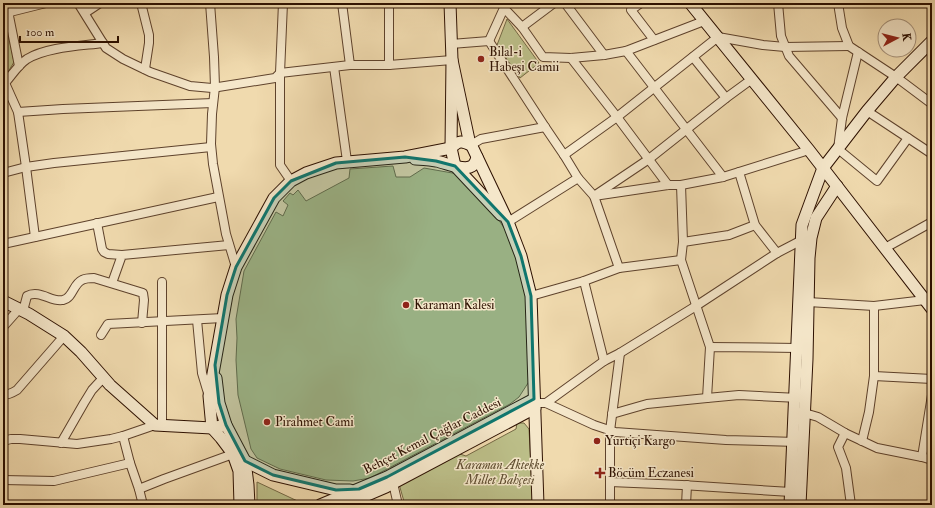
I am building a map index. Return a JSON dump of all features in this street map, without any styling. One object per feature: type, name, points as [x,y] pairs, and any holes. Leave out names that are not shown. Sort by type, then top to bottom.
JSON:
[{"type":"main road","points":[[450,3],[452,44],[451,148],[455,166],[508,222]]},
{"type":"main road","points":[[690,3],[809,150],[929,304]]},
{"type":"main road","points":[[800,505],[798,442],[799,412],[808,302],[809,258],[802,225],[823,168],[867,111],[896,77],[932,41]]},
{"type":"main road","points":[[452,60],[469,140],[508,222],[521,256],[531,296],[538,505]]},
{"type":"main road","points":[[240,505],[239,471],[233,454],[212,428],[210,398],[227,295],[236,266],[274,198],[291,181],[306,173],[336,163],[405,157],[451,148],[454,144],[460,142],[471,145]]},
{"type":"main road","points":[[405,157],[465,167],[471,166],[476,162],[477,156]]},
{"type":"main road","points":[[800,398],[798,348],[806,239],[816,218],[837,186]]},
{"type":"main road","points":[[3,301],[64,336],[81,352],[110,385],[159,425],[212,428],[226,425]]},
{"type":"main road","points":[[215,365],[219,403],[226,425],[245,461],[249,505]]},
{"type":"main road","name":"Behçet Kemal Çağlar Caddesi","points":[[345,505],[393,483],[534,403]]},
{"type":"main road","name":"Behçet Kemal Çağlar Caddesi","points":[[320,505],[387,478],[534,403]]},
{"type":"main road","points":[[790,505],[798,442]]},
{"type":"main road","points":[[245,461],[273,475],[315,486],[336,490],[359,489]]},
{"type":"street","points":[[19,66],[9,16],[10,12],[46,3]]},
{"type":"street","points":[[78,3],[106,48],[123,59],[144,69],[190,86],[215,87],[274,78],[280,73],[334,67],[389,65],[452,60]]},
{"type":"street","points":[[85,13],[100,3]]},
{"type":"street","points":[[141,3],[149,35],[144,69]]},
{"type":"street","points":[[210,3],[215,87],[213,103],[212,164],[226,234],[236,266]]},
{"type":"street","points":[[283,3],[280,73],[280,165],[291,181]]},
{"type":"street","points":[[342,3],[350,66]]},
{"type":"street","points":[[389,3],[389,65]]},
{"type":"street","points":[[522,27],[554,3]]},
{"type":"street","points":[[565,3],[604,55]]},
{"type":"street","points":[[626,3],[654,40]]},
{"type":"street","points":[[631,10],[641,3]]},
{"type":"street","points":[[778,3],[781,36],[789,56],[842,118]]},
{"type":"street","points":[[838,3],[842,28],[848,46]]},
{"type":"street","points":[[490,41],[504,5],[544,57],[571,58],[626,52],[704,21]]},
{"type":"street","points":[[564,155],[617,117],[718,37],[763,45],[785,47],[848,46],[896,77],[932,104]]},
{"type":"street","points":[[452,44],[490,41]]},
{"type":"street","points":[[490,41],[578,178],[594,196],[619,268]]},
{"type":"street","points":[[35,237],[18,112],[4,84],[26,60],[44,51],[103,43]]},
{"type":"street","points":[[626,52],[723,177]]},
{"type":"street","points":[[858,52],[842,118],[838,149],[877,181],[908,138]]},
{"type":"street","points":[[693,57],[726,98]]},
{"type":"street","points":[[571,58],[668,185]]},
{"type":"street","points":[[334,67],[347,161]]},
{"type":"street","points":[[594,196],[649,159],[752,79]]},
{"type":"street","points":[[18,112],[213,103]]},
{"type":"street","points":[[867,111],[932,154]]},
{"type":"street","points":[[471,145],[481,139],[545,127]]},
{"type":"street","points":[[3,173],[26,167],[54,163],[212,147]]},
{"type":"street","points":[[594,196],[668,185],[681,185],[723,177],[809,150]]},
{"type":"street","points":[[739,172],[755,225],[777,253]]},
{"type":"street","points":[[508,222],[578,178]]},
{"type":"street","points":[[681,185],[683,242],[681,260],[710,347],[707,398]]},
{"type":"street","points":[[3,244],[218,197]]},
{"type":"street","points":[[885,248],[932,222]]},
{"type":"street","points":[[97,223],[102,249],[104,252],[122,255],[229,245]]},
{"type":"street","points":[[683,242],[729,235],[755,225]]},
{"type":"street","points":[[546,403],[604,361],[620,353],[696,306],[777,253],[806,239]]},
{"type":"street","points":[[112,283],[122,255]]},
{"type":"street","points":[[531,296],[584,282],[619,268],[681,260]]},
{"type":"street","points":[[3,327],[21,310],[28,296],[32,293],[65,300],[69,297],[79,281],[82,279],[94,278],[143,293],[144,300],[142,322]]},
{"type":"street","points":[[3,441],[20,439],[77,444],[111,439],[159,425],[162,282]]},
{"type":"street","points":[[584,282],[604,361]]},
{"type":"street","points":[[808,302],[874,306],[929,304]]},
{"type":"street","points":[[862,441],[869,412],[874,376],[874,306]]},
{"type":"street","points":[[101,335],[108,324],[223,318]]},
{"type":"street","points":[[197,320],[202,373],[210,398]]},
{"type":"street","points":[[3,395],[17,390],[64,336]]},
{"type":"street","points":[[710,347],[798,348]]},
{"type":"street","points":[[610,505],[610,431],[620,353]]},
{"type":"street","points":[[874,376],[932,380]]},
{"type":"street","points":[[61,443],[92,390],[104,377]]},
{"type":"street","points":[[612,414],[647,404],[739,395],[800,398]]},
{"type":"street","points":[[922,457],[932,395]]},
{"type":"street","points":[[534,403],[546,403],[594,425],[615,432],[726,440],[798,442]]},
{"type":"street","points":[[799,412],[818,417],[844,433],[877,448],[932,460]]},
{"type":"street","points":[[844,433],[838,447],[846,468],[852,505]]},
{"type":"street","points":[[123,436],[143,505]]},
{"type":"street","points":[[139,489],[233,454]]},
{"type":"street","points":[[3,480],[54,480],[130,463]]},
{"type":"street","points":[[610,482],[687,485],[791,492]]},
{"type":"street","points":[[393,483],[398,505]]},
{"type":"street","points":[[686,505],[687,485]]},
{"type":"highlighted area","points":[[405,157],[436,161],[455,166],[508,222],[521,256],[531,296],[534,399],[387,477],[359,489],[336,490],[315,486],[273,475],[245,461],[226,425],[219,403],[215,365],[227,295],[236,267],[274,198],[291,181],[336,163]]},
{"type":"green space","points":[[3,3],[5,3],[7,7],[4,14],[14,62],[3,78]]},
{"type":"green space","points":[[507,19],[539,63],[520,78],[497,45]]},
{"type":"green space","name":"Karaman Kalesi","points":[[393,166],[396,177],[410,177],[424,168],[458,174],[489,206],[509,235],[526,290],[530,380],[519,397],[510,404],[370,478],[353,481],[326,480],[280,469],[257,458],[251,449],[238,395],[236,319],[244,271],[276,212],[283,216],[288,205],[283,201],[290,193],[293,195],[298,190],[306,201],[349,178],[350,169]]},
{"type":"green space","name":"Karaman Aktekke Millet Bahçesi","points":[[517,423],[524,423],[529,429],[533,505],[405,505],[399,484],[460,454],[466,456],[516,429]]},
{"type":"green space","points":[[257,482],[306,505],[257,505]]},
{"type":"place","name":"Bilal-i Habeşi Camii","points":[[481,59]]},
{"type":"place","name":"Karaman Kalesi","points":[[406,305]]},
{"type":"place","name":"Pirahmet Cami","points":[[267,422]]},
{"type":"place","name":"Yurtiçi Kargo","points":[[597,441]]},
{"type":"place","name":"Böcüm Eczanesi","points":[[600,473]]}]
